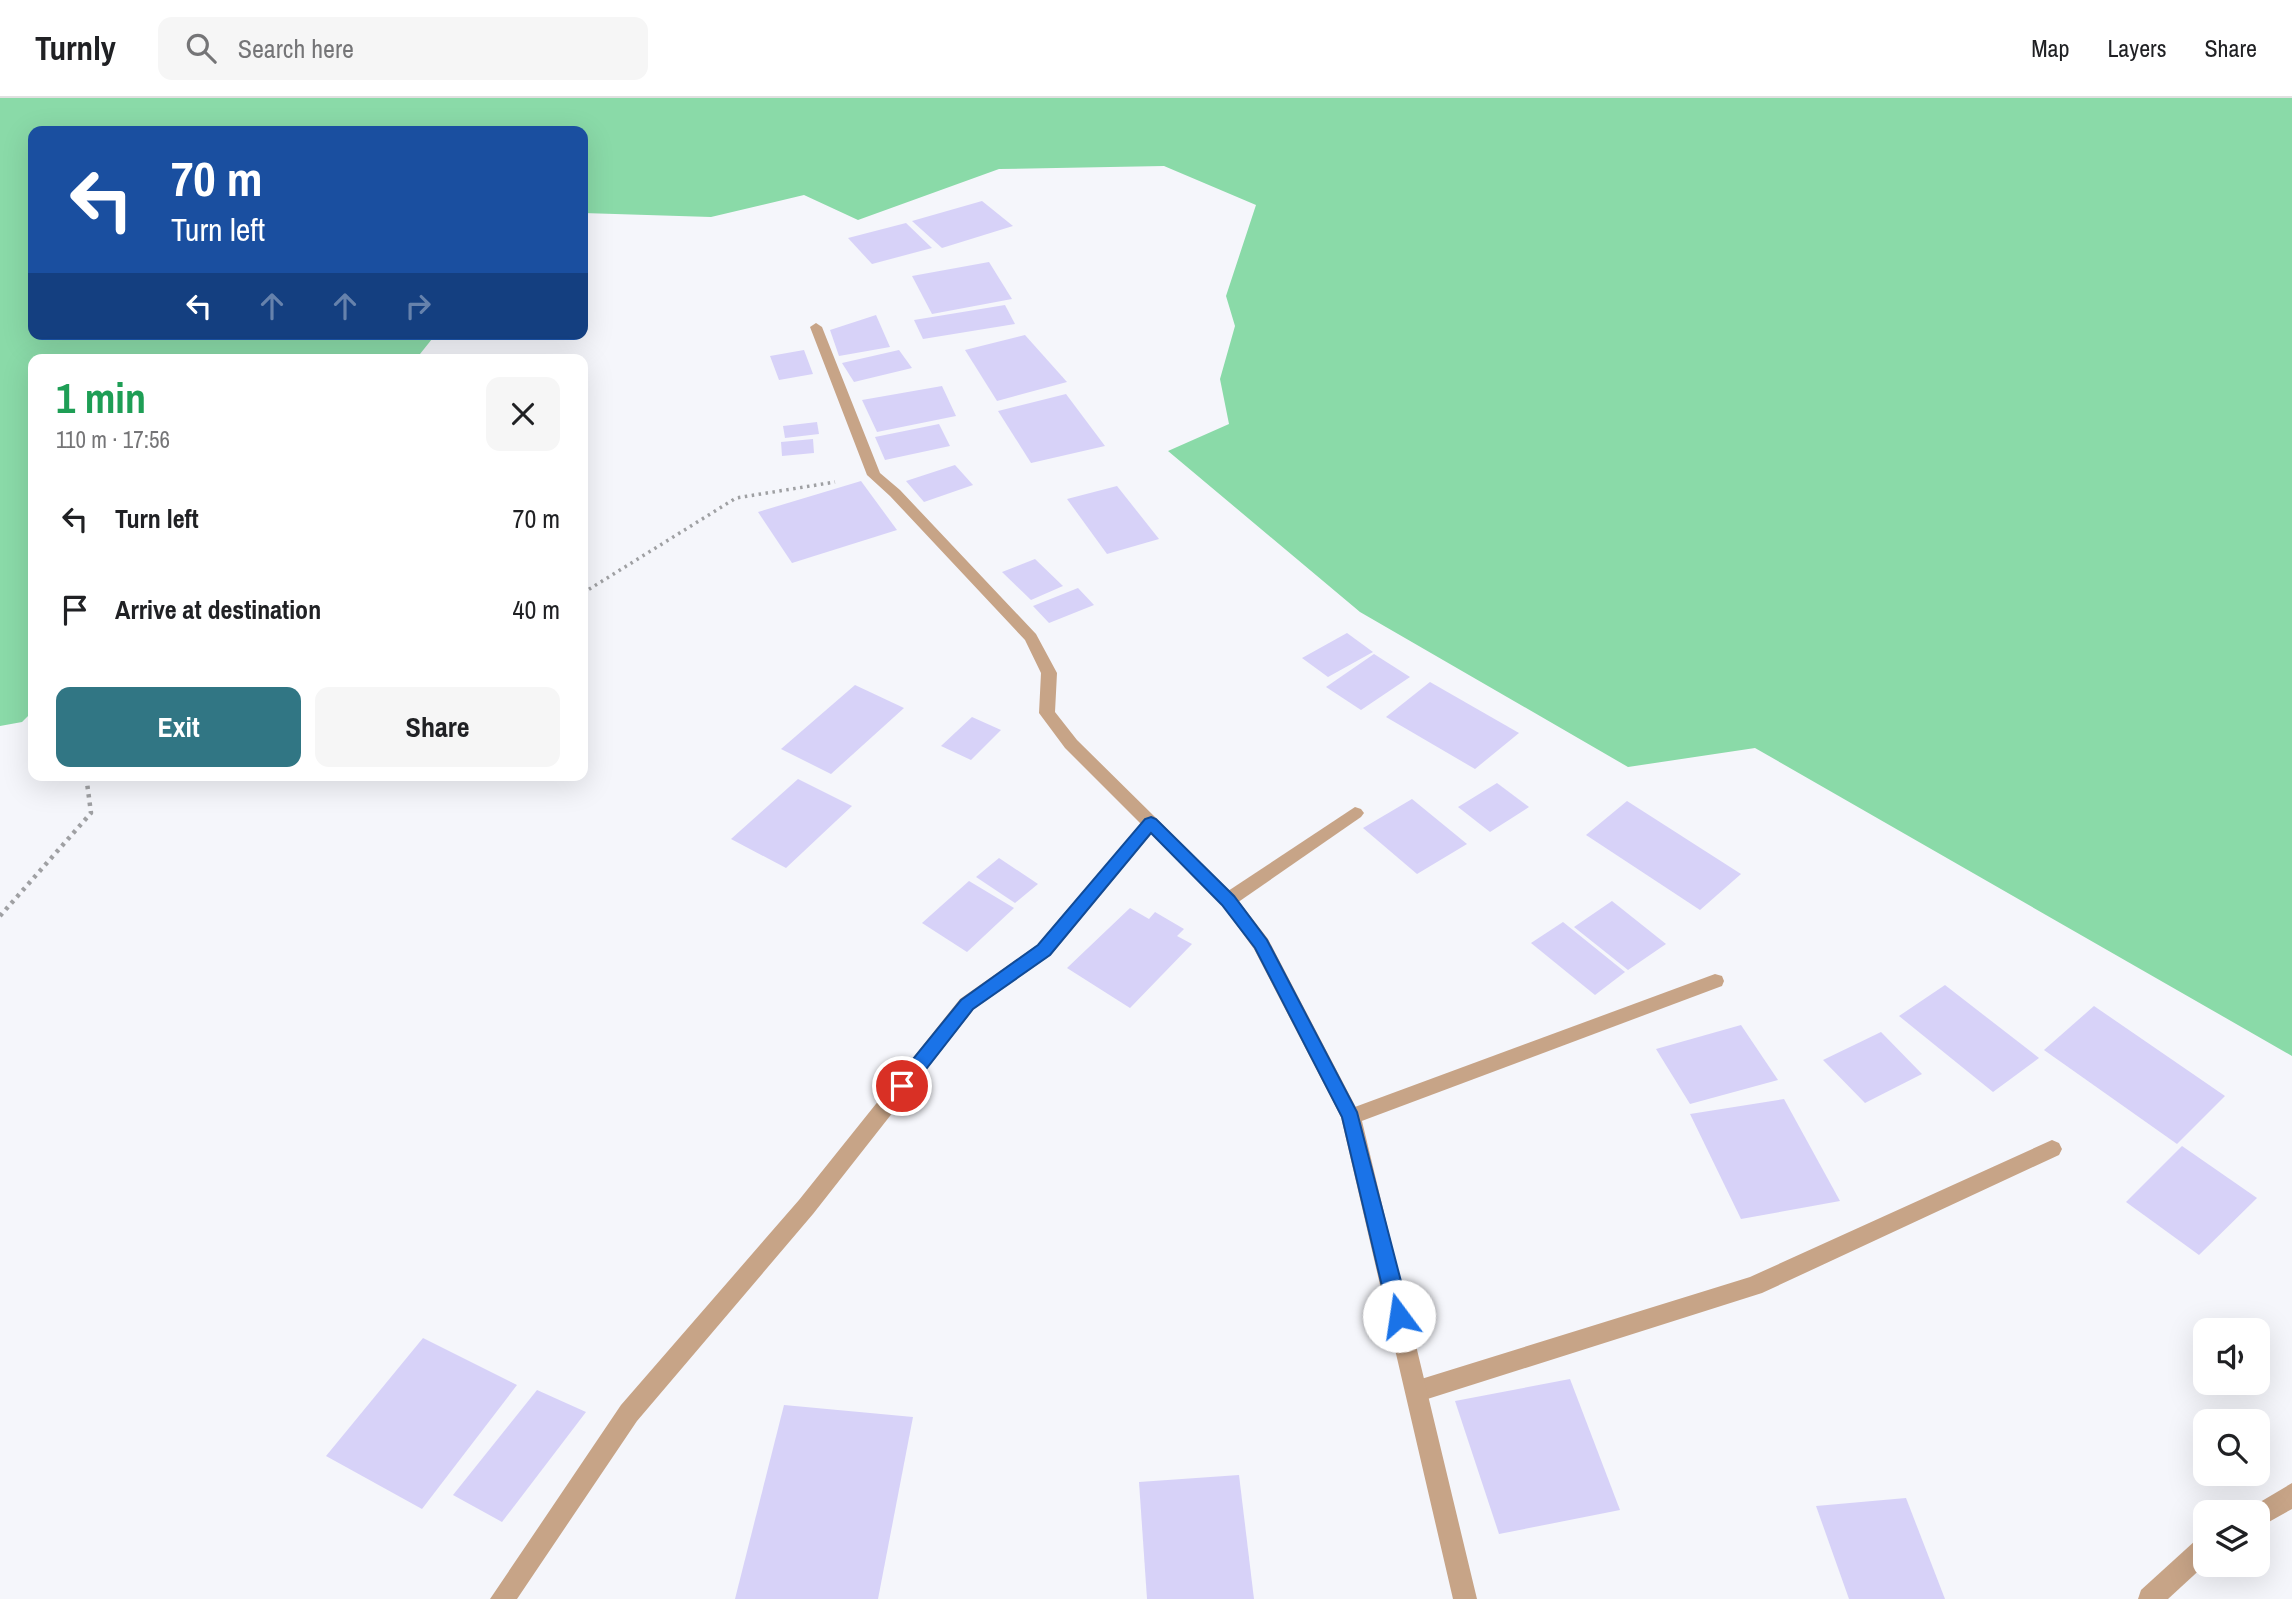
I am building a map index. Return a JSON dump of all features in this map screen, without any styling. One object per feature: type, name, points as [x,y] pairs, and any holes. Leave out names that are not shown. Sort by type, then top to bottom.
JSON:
[{"type":"street","points":[[816,327],[874,475],[895,493],[1031,638],[1049,673],[1047,713],[1071,744],[1228,900],[1261,944],[1351,1117],[1418,1391],[1465,1599]]},
{"type":"street","points":[[1228,900],[1355,813]]},
{"type":"street","points":[[502,1599],[629,1413],[806,1207],[967,1004],[1044,950],[1151,823]]},
{"type":"street","points":[[1351,1117],[1715,981]]},
{"type":"street","points":[[1418,1391],[1754,1286],[2052,1149]]},
{"type":"street","points":[[2270,1509],[2292,1495]]},
{"type":"street","points":[[2150,1599],[2193,1560]]},
{"type":"path","points":[[588,590],[736,498],[874,475]]},
{"type":"path","points":[[0,916],[91,813],[85,781]]},
{"type":"green space","points":[[0,98],[2292,98],[2292,1056],[1755,748],[1628,767],[1360,612],[1168,451],[1229,424],[1220,379],[1235,326],[1226,296],[1256,205],[1164,166],[999,169],[858,220],[804,195],[711,217],[588,213],[588,126],[28,126],[28,340],[431,340],[420,354],[28,354],[28,716],[22,722],[0,726]]},
{"type":"building","points":[[982,201],[1013,226],[942,248],[912,221]]},
{"type":"building","points":[[906,223],[932,248],[872,264],[848,238]]},
{"type":"building","points":[[989,262],[1012,299],[932,314],[912,276]]},
{"type":"building","points":[[1005,305],[1015,324],[923,339],[914,320]]},
{"type":"building","points":[[876,315],[890,347],[839,356],[830,330]]},
{"type":"building","points":[[1025,335],[1067,382],[997,401],[965,350]]},
{"type":"building","points":[[804,350],[813,374],[779,380],[770,356]]},
{"type":"building","points":[[899,350],[912,368],[854,382],[842,363]]},
{"type":"building","points":[[942,386],[956,416],[877,432],[862,400]]},
{"type":"building","points":[[1066,394],[1105,446],[1031,463],[998,411]]},
{"type":"building","points":[[817,422],[819,434],[785,438],[783,426]]},
{"type":"building","points":[[939,424],[950,446],[885,460],[875,437]]},
{"type":"building","points":[[813,439],[814,453],[782,456],[781,442]]},
{"type":"building","points":[[955,465],[973,485],[924,502],[906,481]]},
{"type":"building","points":[[861,481],[897,530],[792,563],[758,512]]},
{"type":"building","points":[[1117,486],[1159,539],[1107,554],[1067,499]]},
{"type":"building","points":[[1035,559],[1063,586],[1031,600],[1002,572]]},
{"type":"building","points":[[1078,588],[1094,605],[1049,623],[1033,606]]},
{"type":"building","points":[[1347,633],[1373,652],[1328,677],[1302,658]]},
{"type":"building","points":[[1374,654],[1410,677],[1361,710],[1326,687]]},
{"type":"building","points":[[1430,682],[1519,733],[1475,769],[1386,717]]},
{"type":"building","points":[[855,685],[904,708],[831,774],[781,749]]},
{"type":"building","points":[[972,717],[1001,730],[971,760],[941,746]]},
{"type":"building","points":[[798,779],[852,806],[786,868],[731,839]]},
{"type":"building","points":[[1497,783],[1529,807],[1490,832],[1458,807]]},
{"type":"building","points":[[1412,799],[1467,844],[1417,874],[1363,828]]},
{"type":"building","points":[[1627,801],[1741,874],[1700,910],[1586,835]]},
{"type":"building","points":[[999,858],[1038,884],[1015,903],[976,877]]},
{"type":"building","points":[[969,881],[1014,908],[967,952],[922,923]]},
{"type":"building","points":[[1612,901],[1666,944],[1628,970],[1574,927]]},
{"type":"building","points":[[1130,908],[1149,919],[1155,912],[1184,929],[1177,936],[1192,944],[1130,1008],[1067,968]]},
{"type":"building","points":[[1563,922],[1625,972],[1595,995],[1531,943]]},
{"type":"building","points":[[1945,985],[2039,1058],[1993,1092],[1899,1016]]},
{"type":"building","points":[[2094,1006],[2225,1096],[2177,1144],[2044,1050]]},
{"type":"building","points":[[1741,1025],[1778,1080],[1690,1104],[1656,1049]]},
{"type":"building","points":[[1881,1032],[1922,1074],[1865,1103],[1823,1060]]},
{"type":"building","points":[[1784,1099],[1840,1201],[1741,1219],[1690,1114]]},
{"type":"building","points":[[2182,1146],[2257,1198],[2199,1255],[2126,1202]]},
{"type":"building","points":[[423,1338],[517,1385],[422,1509],[326,1456]]},
{"type":"building","points":[[1570,1379],[1620,1510],[1499,1534],[1455,1401]]},
{"type":"building","points":[[537,1390],[586,1412],[502,1522],[453,1495]]},
{"type":"building","points":[[784,1405],[913,1417],[878,1599],[735,1599]]},
{"type":"building","points":[[1239,1475],[1254,1599],[1147,1599],[1139,1482]]},
{"type":"building","points":[[1906,1498],[1945,1599],[1849,1599],[1816,1506]]},
{"type":"route","points":[[902,1086],[967,1004],[1044,950],[1151,823],[1228,900],[1261,944],[1351,1117],[1399,1316]]}]
